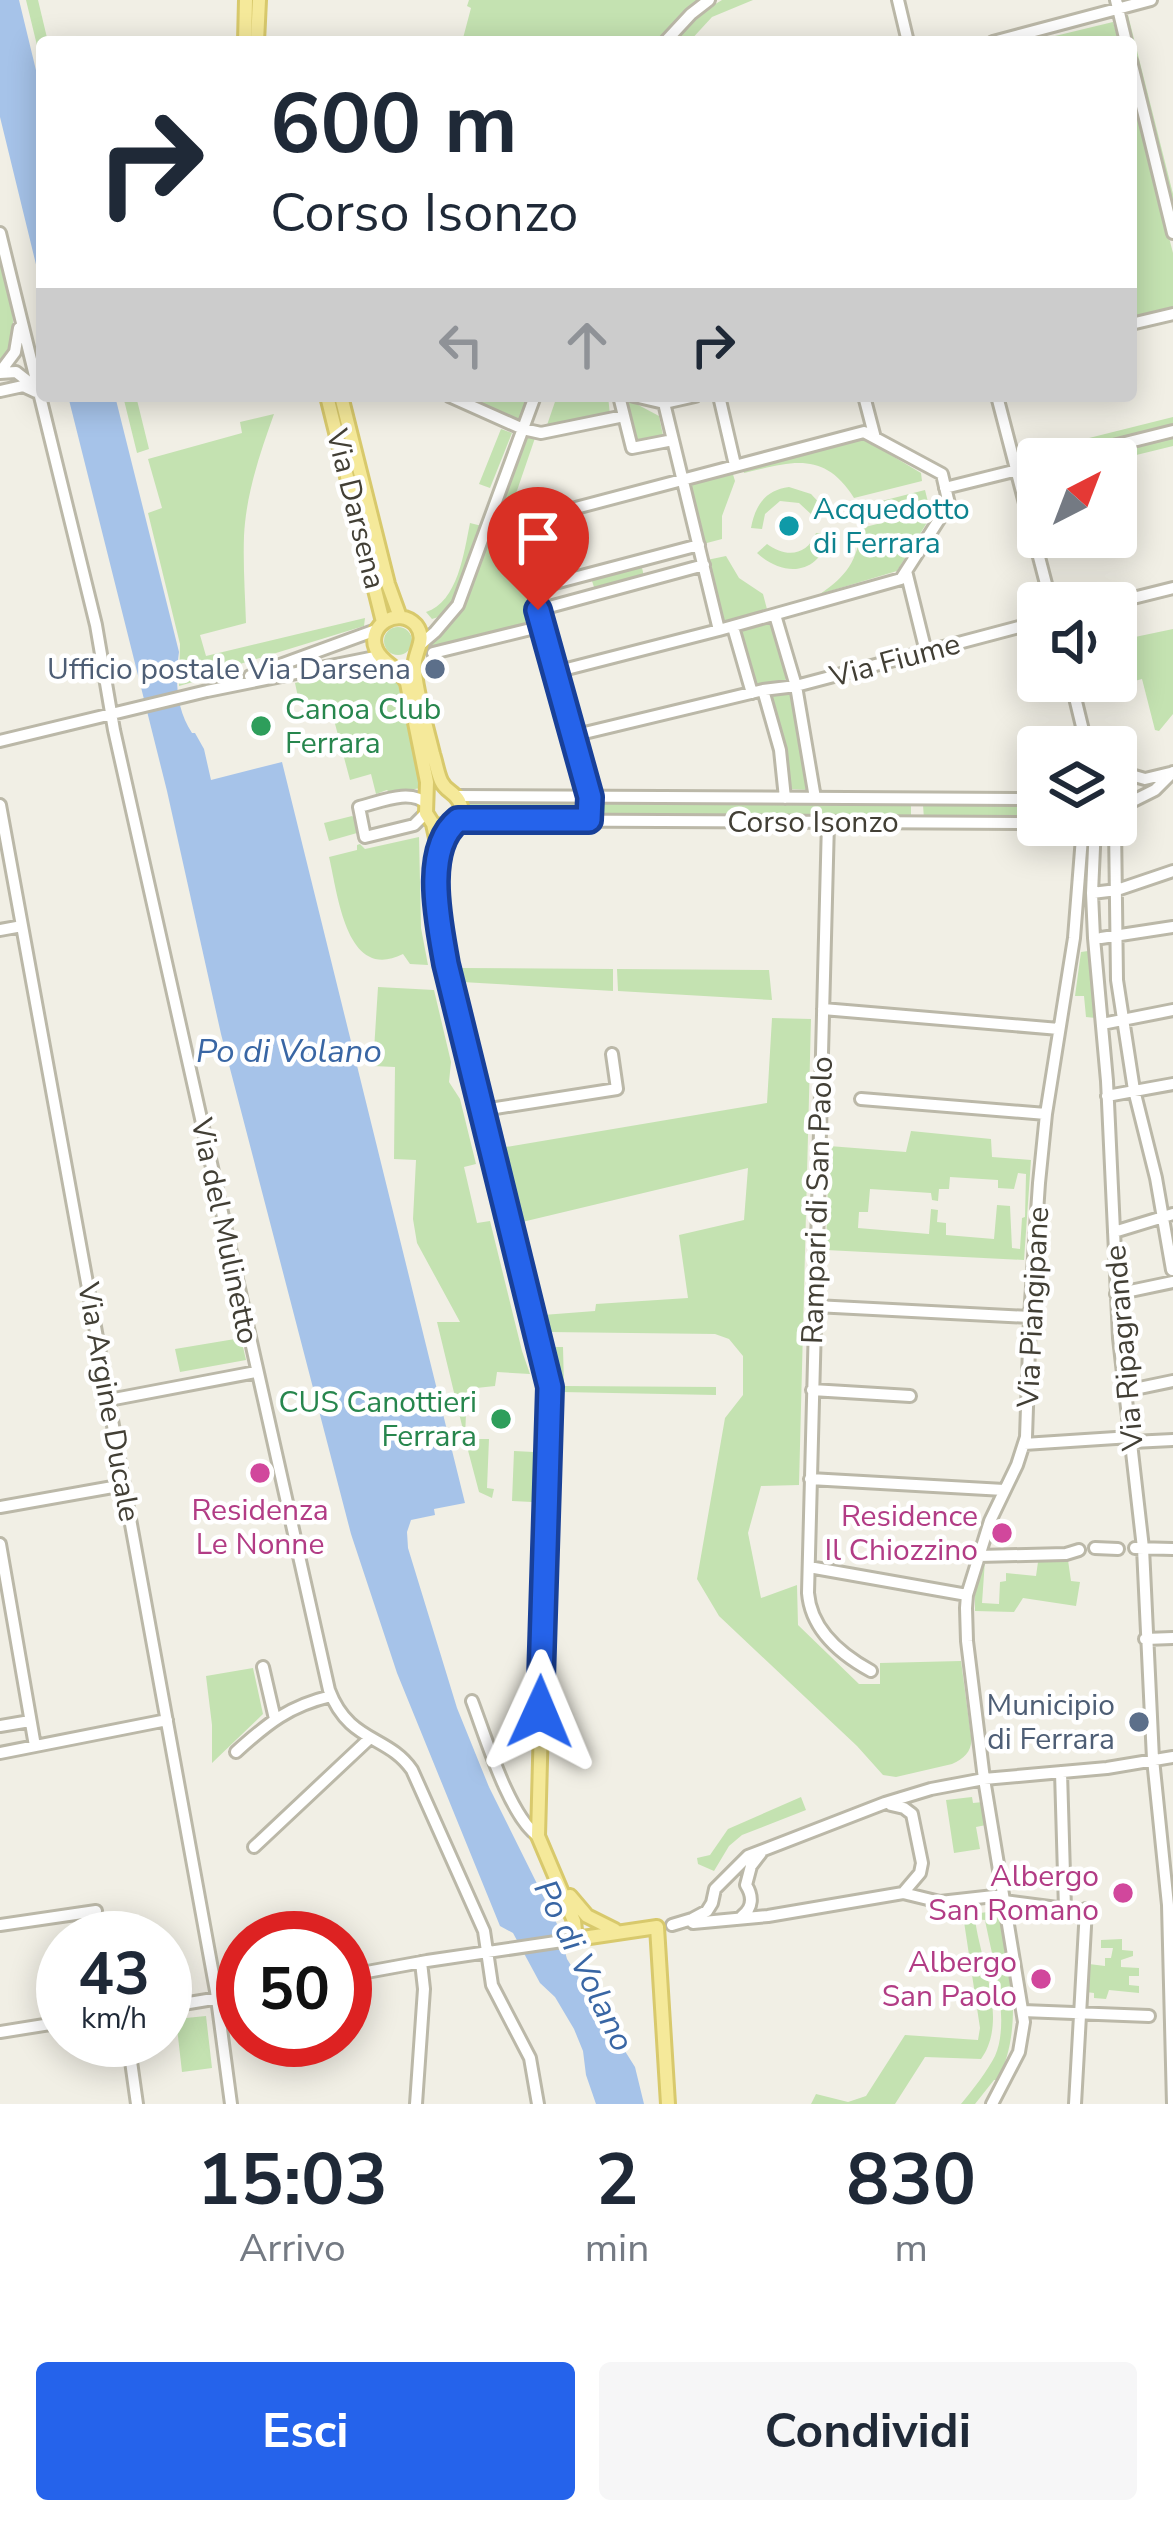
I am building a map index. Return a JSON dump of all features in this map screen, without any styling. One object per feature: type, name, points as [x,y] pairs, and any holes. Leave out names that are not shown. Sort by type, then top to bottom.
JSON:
[{"type":"main road","points":[[245,36],[246,0]]},
{"type":"main road","points":[[257,36],[259,0]]},
{"type":"main road","name":"Via Darsena","points":[[328,402],[380,626],[374,642],[406,683],[423,756],[437,849],[440,933],[551,1395],[538,1836],[574,1921],[570,1940]]},
{"type":"main road","name":"Via Darsena","points":[[342,402],[388,584],[400,617],[419,632],[423,651],[416,674],[434,756],[461,805],[454,823]]},
{"type":"main road","name":"Via Darsena","points":[[380,626],[400,617]]},
{"type":"main road","points":[[386,660],[404,663],[423,651]]},
{"type":"main road","points":[[437,849],[454,823],[429,814],[434,794],[451,794]]},
{"type":"main road","name":"Via Darsena","points":[[550,1865],[587,1916],[622,1931]]},
{"type":"main road","points":[[570,1940],[664,1926],[668,2104]]},
{"type":"street","points":[[671,36],[709,0]]},
{"type":"street","points":[[898,0],[907,36]]},
{"type":"street","points":[[1012,36],[1117,4],[1151,0]]},
{"type":"street","points":[[1117,4],[1125,36]]},
{"type":"street","points":[[1137,86],[1173,233]]},
{"type":"street","name":"Via del Mulinetto","points":[[0,233],[36,385]]},
{"type":"street","name":"Via del Mulinetto","points":[[0,373],[17,345],[19,313]]},
{"type":"street","points":[[1137,323],[1173,314]]},
{"type":"street","name":"Via del Mulinetto","points":[[0,373],[22,375],[36,390]]},
{"type":"street","points":[[0,391],[23,386],[36,392]]},
{"type":"street","name":"Via del Mulinetto","points":[[40,402],[96,625],[111,714],[331,1696],[346,1720],[368,1739],[400,1756],[412,1770],[494,1951],[492,1985],[530,2058],[538,2104]]},
{"type":"street","points":[[462,402],[541,433],[624,416]]},
{"type":"street","points":[[423,651],[462,597],[533,402]]},
{"type":"street","points":[[620,402],[632,448],[673,440]]},
{"type":"street","points":[[668,402],[704,565],[726,628],[780,749],[785,798]]},
{"type":"street","points":[[719,402],[735,465]]},
{"type":"street","points":[[866,402],[875,438]]},
{"type":"street","points":[[945,488],[1017,470],[1000,402]]},
{"type":"street","points":[[1137,439],[1173,430]]},
{"type":"street","points":[[490,519],[515,524],[864,432],[942,474],[949,504],[901,579],[555,672]]},
{"type":"street","points":[[515,524],[590,797],[589,820]]},
{"type":"street","points":[[532,589],[699,545]]},
{"type":"street","points":[[645,559],[651,579]]},
{"type":"street","points":[[538,610],[704,565]]},
{"type":"street","points":[[906,571],[926,652]]},
{"type":"street","points":[[587,574],[592,596]]},
{"type":"street","points":[[1137,597],[1173,587]]},
{"type":"street","points":[[776,615],[796,686],[815,795]]},
{"type":"street","points":[[414,624],[445,620]]},
{"type":"street","points":[[207,691],[380,626]]},
{"type":"street","points":[[423,651],[543,626]]},
{"type":"street","name":"Via Fiume","points":[[572,736],[796,686],[1017,628]]},
{"type":"street","points":[[0,741],[207,691],[386,660]]},
{"type":"street","points":[[1137,776],[1145,779],[1173,772],[1155,790],[1137,799]]},
{"type":"street","name":"Corso Isonzo","points":[[451,794],[1017,799]]},
{"type":"street","points":[[411,795],[421,798],[429,814],[414,825],[365,837],[359,807],[411,795]]},
{"type":"street","points":[[916,799],[916,822]]},
{"type":"street","name":"Via Argine Ducale","points":[[0,805],[216,1994]]},
{"type":"street","name":"Rampari di San Paolo","points":[[826,822],[809,1608],[838,1647],[871,1671]]},
{"type":"street","name":"Corso Isonzo","points":[[454,823],[1017,823]]},
{"type":"street","name":"Via Piangipane","points":[[1023,2012],[984,1779],[967,1641],[967,1594],[1024,1444],[1046,1114],[1076,916],[1081,846]]},
{"type":"street","points":[[1094,846],[1092,893],[1117,890],[1173,871]]},
{"type":"street","points":[[1116,846],[1117,980],[1133,1084],[1169,1215],[1173,1275],[1116,1294]]},
{"type":"street","name":"Via Ripagrande","points":[[1092,893],[1107,1082],[1116,1294],[1168,1905],[1173,2104]]},
{"type":"street","points":[[0,930],[22,926]]},
{"type":"street","points":[[1097,938],[1173,927]]},
{"type":"street","points":[[823,1009],[1059,1029]]},
{"type":"street","points":[[1102,1024],[1173,1010]]},
{"type":"street","points":[[483,1110],[617,1090],[612,1054]]},
{"type":"street","points":[[1107,1082],[1173,1084]]},
{"type":"street","points":[[1107,1096],[1133,1084]]},
{"type":"street","points":[[861,1099],[1046,1114]]},
{"type":"street","points":[[1114,1232],[1169,1215]]},
{"type":"street","points":[[814,1306],[1030,1317]]},
{"type":"street","points":[[109,1400],[256,1372]]},
{"type":"street","points":[[1125,1391],[1173,1381]]},
{"type":"street","points":[[812,1390],[910,1396]]},
{"type":"street","points":[[1024,1444],[1173,1440]]},
{"type":"street","points":[[810,1479],[1004,1490]]},
{"type":"street","points":[[0,1507],[124,1485]]},
{"type":"street","points":[[0,1544],[35,1746]]},
{"type":"street","points":[[1139,1548],[1173,1549]]},
{"type":"street","points":[[1095,1549],[1118,1549]]},
{"type":"street","points":[[978,1556],[1079,1550]]},
{"type":"street","points":[[809,1567],[967,1594]]},
{"type":"street","points":[[1145,1639],[1173,1638]]},
{"type":"street","points":[[263,1667],[275,1719]]},
{"type":"street","points":[[236,1751],[275,1719],[331,1696]]},
{"type":"street","name":"Via Darsena","points":[[472,1700],[526,1827],[538,1836]]},
{"type":"street","points":[[0,1726],[31,1720]]},
{"type":"street","points":[[0,1753],[166,1720]]},
{"type":"street","points":[[254,1847],[368,1739]]},
{"type":"street","points":[[664,1926],[700,1916],[712,1903],[715,1888],[742,1860],[885,1803],[984,1779],[1173,1757]]},
{"type":"street","points":[[664,1926],[775,1915],[903,1893],[940,1902],[1004,1898],[1065,1909],[1061,1772]]},
{"type":"street","points":[[885,1803],[909,1810],[915,1822],[922,1869],[903,1893]]},
{"type":"street","points":[[763,1850],[751,1866],[746,1885],[758,1909],[775,1915]]},
{"type":"street","points":[[725,1880],[746,1885]]},
{"type":"street","points":[[712,1903],[718,1914],[733,1918],[746,1913],[752,1901]]},
{"type":"street","points":[[1075,2104],[1086,1909]]},
{"type":"street","points":[[0,1925],[36,1920]]},
{"type":"street","points":[[372,1971],[570,1940]]},
{"type":"street","points":[[416,2104],[424,1989],[421,1962]]},
{"type":"street","points":[[996,2104],[1019,2052],[1023,2012],[1149,2016]]},
{"type":"street","points":[[0,2032],[36,2027]]},
{"type":"street","points":[[132,2067],[137,2104]]},
{"type":"street","name":"Via Argine Ducale","points":[[225,2067],[230,2104]]},
{"type":"green space","points":[[26,0],[38,0],[47,36],[36,36],[36,41]]},
{"type":"green space","points":[[469,0],[703,0],[664,36],[464,36],[471,8]]},
{"type":"green space","points":[[722,0],[753,0],[712,17],[695,36],[679,36]]},
{"type":"green space","points":[[1128,15],[1133,36],[1129,36],[1122,17]]},
{"type":"green space","points":[[1113,22],[1117,36],[1055,36]]},
{"type":"green space","points":[[1137,51],[1173,194],[1173,223],[1137,78]]},
{"type":"green space","points":[[1137,113],[1173,253],[1173,309],[1137,318]]},
{"type":"green space","points":[[0,258],[13,328],[8,354],[0,366]]},
{"type":"green space","points":[[124,402],[137,402],[149,449],[137,453]]},
{"type":"green space","points":[[471,402],[527,402],[518,423]]},
{"type":"green space","points":[[555,402],[609,402],[610,415],[546,428]]},
{"type":"green space","points":[[629,402],[633,402],[659,416],[663,435],[634,440]]},
{"type":"green space","points":[[274,414],[245,520],[246,623],[200,635],[206,656],[365,618],[364,626],[201,672],[200,680],[179,686],[180,644],[148,513],[162,508],[148,459],[242,433],[240,422]]},
{"type":"green space","points":[[1173,417],[1173,428],[1133,438],[1089,438]]},
{"type":"green space","points":[[501,429],[512,433],[490,488],[479,484]]},
{"type":"green space","points":[[1173,433],[1173,446],[1137,455],[1137,442]]},
{"type":"green space","points":[[525,434],[535,438],[509,514],[499,511]]},
{"type":"green space","points":[[864,439],[921,473],[922,481],[854,498],[831,472],[805,463],[744,473],[743,468]]},
{"type":"green space","points":[[732,471],[735,481],[722,516],[722,539],[703,544],[689,482]]},
{"type":"green space","points":[[789,487],[811,494],[825,509],[812,515],[799,503],[780,501],[765,514],[762,529],[751,528],[762,500]]},
{"type":"green space","points":[[925,490],[928,502],[860,519],[858,507]]},
{"type":"green space","points":[[930,511],[897,571],[820,594],[849,567],[861,528]]},
{"type":"green space","points":[[470,523],[482,526],[451,609],[432,619],[426,612],[446,598],[452,587]]},
{"type":"green space","points":[[492,526],[511,532],[538,626],[424,654],[426,642],[460,614]]},
{"type":"green space","points":[[816,533],[829,535],[818,558],[809,565],[789,569],[757,553],[767,544],[788,553],[802,550]]},
{"type":"green space","points":[[726,556],[739,578],[763,594],[768,613],[733,622],[722,620],[707,560]]},
{"type":"green space","points":[[641,564],[644,576],[595,590],[591,578]]},
{"type":"green space","points":[[771,622],[788,679],[756,688],[740,631]]},
{"type":"green space","points":[[398,627],[408,631],[412,641],[408,651],[398,655],[388,651],[384,641],[388,631]]},
{"type":"green space","points":[[1173,629],[1173,714],[1159,731],[1142,679],[1137,680],[1137,637]]},
{"type":"green space","points":[[369,666],[400,685],[420,788],[376,794],[371,774],[350,780],[334,720],[326,722],[320,709],[310,711],[306,696],[298,697],[295,683]]},
{"type":"green space","points":[[792,690],[810,790],[788,789],[769,696]]},
{"type":"green space","points":[[465,800],[585,800],[585,815],[465,815]]},
{"type":"green space","points":[[596,803],[911,805],[911,819],[596,818]]},
{"type":"green space","points":[[1017,803],[1017,817],[924,819],[923,805]]},
{"type":"green space","points":[[352,816],[357,833],[329,841],[324,823]]},
{"type":"green space","points":[[419,837],[421,928],[428,965],[410,964],[403,954],[384,960],[369,956],[348,930],[329,857],[357,850],[360,844],[365,849]]},
{"type":"green space","points":[[1088,951],[1096,1018],[1086,1017],[1084,996],[1075,996],[1081,952]]},
{"type":"green space","points":[[458,968],[613,969],[613,991],[462,982]]},
{"type":"green space","points":[[617,969],[769,970],[772,1000],[618,991]]},
{"type":"green space","points":[[378,987],[434,990],[451,1062],[449,1082],[460,1099],[476,1164],[464,1167],[477,1223],[490,1221],[530,1374],[497,1372],[495,1386],[467,1389],[465,1438],[437,1322],[460,1322],[417,1243],[413,1219],[416,1160],[394,1159],[395,1067],[373,1066]]},
{"type":"green space","points":[[772,1018],[811,1019],[799,1485],[761,1486],[748,1533],[761,1598],[797,1585],[798,1625],[859,1684],[880,1684],[880,1663],[961,1661],[969,1749],[952,1764],[896,1777],[883,1775],[719,1616],[697,1579],[725,1418],[743,1395],[743,1356],[729,1339],[715,1334],[548,1332],[543,1315],[595,1311],[596,1304],[688,1298],[679,1235],[744,1220],[748,1168],[518,1223],[500,1148],[767,1103]]},
{"type":"green space","points":[[911,1131],[991,1139],[992,1157],[1031,1160],[1024,1260],[826,1250],[829,1146],[906,1152]],"holes":[[[1018,1173],[1026,1174],[1020,1249],[1012,1248],[1010,1206],[997,1205],[994,1239],[946,1235],[946,1223],[937,1222],[938,1210],[931,1209],[929,1234],[858,1228],[859,1212],[868,1212],[870,1189],[931,1193],[932,1200],[938,1201],[939,1189],[949,1189],[950,1177],[998,1180],[998,1188],[1014,1189]]]},
{"type":"green space","points":[[495,1189],[530,1346],[527,1351],[489,1196]]},
{"type":"green space","points":[[241,1338],[246,1360],[180,1372],[175,1349]]},
{"type":"green space","points":[[551,1347],[563,1347],[564,1386],[716,1387],[716,1395],[561,1392]]},
{"type":"green space","points":[[465,1439],[489,1439],[487,1488],[494,1489],[492,1498],[479,1492]]},
{"type":"green space","points":[[514,1451],[534,1452],[532,1502],[512,1501]]},
{"type":"green space","points":[[985,1560],[982,1603],[999,1604],[1000,1582],[1006,1581],[1006,1573],[1036,1576],[1038,1562],[1068,1560],[1071,1581],[1080,1582],[1076,1606],[1023,1598],[1014,1612],[975,1611]]},
{"type":"green space","points":[[253,1668],[263,1714],[212,1763],[206,1676]]},
{"type":"green space","points":[[801,1797],[806,1810],[742,1835],[714,1871],[698,1864],[697,1858],[710,1855],[728,1829]]},
{"type":"green space","points":[[972,1797],[973,1803],[983,1802],[986,1825],[976,1827],[980,1849],[954,1853],[946,1800]]},
{"type":"green space","points":[[988,1912],[999,1916],[1013,1999],[1011,2040],[998,2080],[975,2104],[961,2104],[995,2056],[1001,2025],[985,1920],[975,1919],[993,2009],[989,2044],[981,2059],[925,2057],[895,2104],[811,2104],[816,2094],[848,2102],[866,2096],[905,2035],[978,2040],[963,1915]]},
{"type":"green space","points":[[1122,1939],[1122,1950],[1133,1951],[1133,1956],[1121,1960],[1121,1967],[1139,1968],[1139,1976],[1129,1976],[1129,1985],[1139,1986],[1139,1993],[1109,1990],[1106,1999],[1094,1998],[1094,1993],[1086,1992],[1089,1964],[1105,1966],[1105,1958],[1111,1958],[1113,1948],[1101,1948],[1101,1940]]},
{"type":"green space","points":[[206,2016],[212,2068],[182,2072],[181,2067],[192,2067],[192,2017]]},
{"type":"water","points":[[0,0],[19,0],[36,70],[36,264],[0,117]]},
{"type":"water","name":"Po di Volano","points":[[70,402],[116,402],[179,652],[180,704],[204,749],[211,780],[282,762],[465,1503],[411,1520],[408,1548],[457,1708],[489,1787],[557,1924],[567,1959],[635,2067],[644,2104],[596,2104],[574,2029],[555,1997],[540,1983],[513,1933],[500,1926],[397,1673],[351,1534],[221,1034],[167,791]]},
{"type":"place","name":"Acquedotto di Ferrara","points":[[789,526]]},
{"type":"place","name":"Ufficio postale Via Darsena","points":[[435,669]]},
{"type":"place","name":"Canoa Club Ferrara","points":[[261,726]]},
{"type":"place","name":"CUS Canottieri Ferrara","points":[[501,1419]]},
{"type":"place","name":"Residenza Le Nonne","points":[[260,1473]]},
{"type":"place","name":"Residence Il Chiozzino","points":[[1002,1533]]},
{"type":"place","name":"Municipio di Ferrara","points":[[1139,1722]]},
{"type":"place","name":"Albergo San Romano","points":[[1123,1893]]},
{"type":"place","name":"Albergo San Paolo","points":[[1041,1979]]},
{"type":"route","points":[[538,610],[590,797],[589,820],[458,820],[437,849],[437,866],[446,964],[550,1387],[540,1712]]}]
